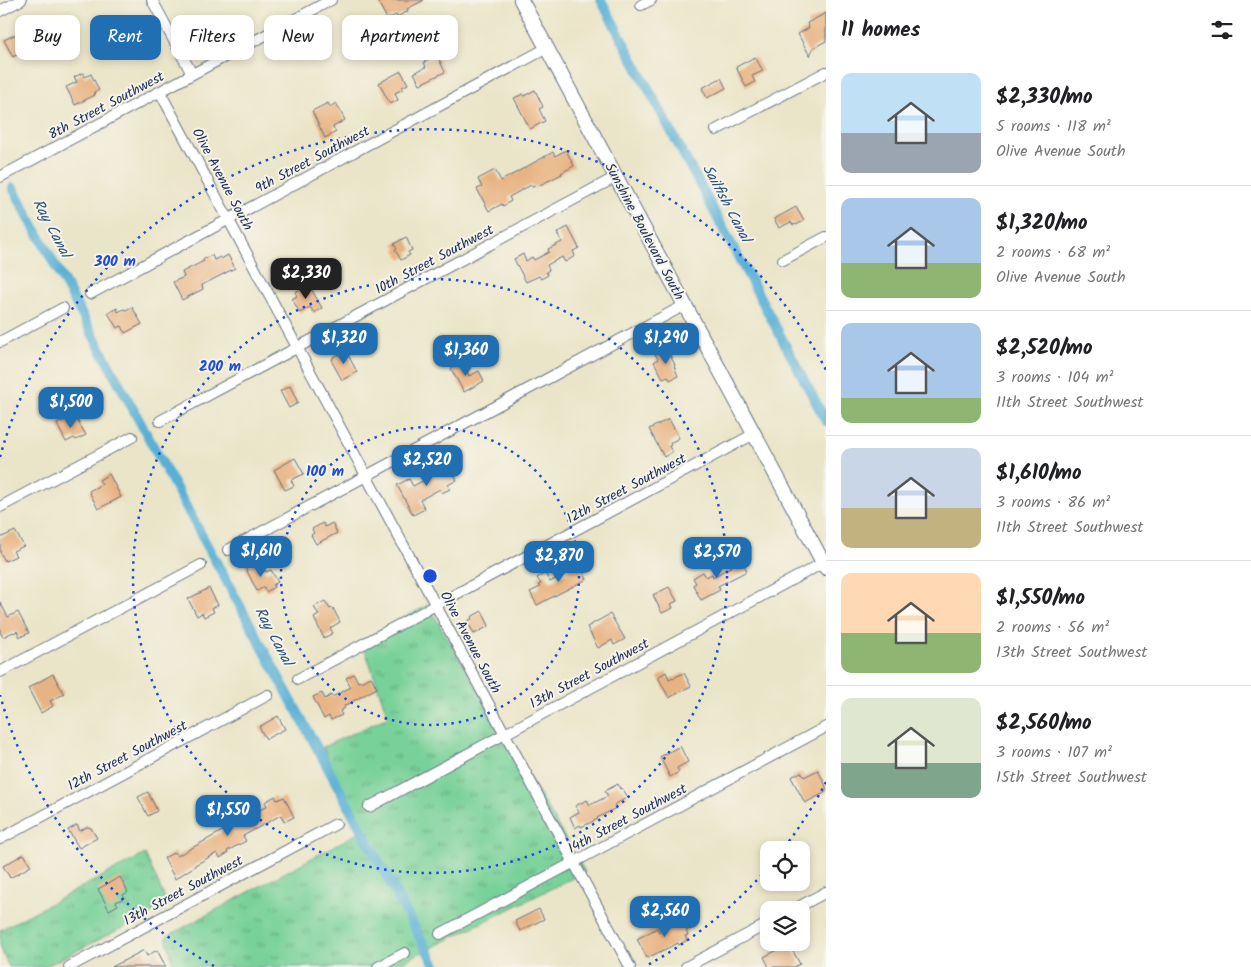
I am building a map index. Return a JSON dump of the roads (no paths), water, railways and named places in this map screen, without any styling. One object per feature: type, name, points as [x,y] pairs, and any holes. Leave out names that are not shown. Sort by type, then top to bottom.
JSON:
[{"type":"street","points":[[0,12],[21,0]]},
{"type":"street","points":[[152,0],[192,74]]},
{"type":"street","name":"8th Street Southwest","points":[[0,177],[331,0]]},
{"type":"street","name":"Sunshine Boulevard South","points":[[522,0],[825,565]]},
{"type":"street","name":"9th Street Southwest","points":[[90,294],[547,48]]},
{"type":"street","points":[[716,130],[826,72]]},
{"type":"street","name":"Olive Avenue South","points":[[160,92],[630,967]]},
{"type":"street","name":"10th Street Southwest","points":[[160,421],[616,177]]},
{"type":"street","points":[[783,260],[826,237]]},
{"type":"street","points":[[228,550],[685,305]]},
{"type":"street","points":[[0,342],[63,308]]},
{"type":"street","name":"12th Street Southwest","points":[[298,679],[754,434]]},
{"type":"street","points":[[0,507],[132,437]]},
{"type":"street","points":[[0,672],[201,565]]},
{"type":"street","name":"13th Street Southwest","points":[[369,807],[505,733],[825,565]]},
{"type":"street","name":"12th Street Southwest","points":[[0,839],[268,695]]},
{"type":"street","name":"14th Street Southwest","points":[[440,934],[826,727]]},
{"type":"street","name":"13th Street Southwest","points":[[69,967],[336,824]]},
{"type":"street","points":[[810,901],[826,892]]},
{"type":"street","points":[[686,967],[760,928]]},
{"type":"street","points":[[378,967],[405,953]]},
{"type":"waterway","name":"Sailfish Canal","points":[[601,0],[826,421]]},
{"type":"waterway","name":"Ray Canal","points":[[13,188],[436,967]]}]
